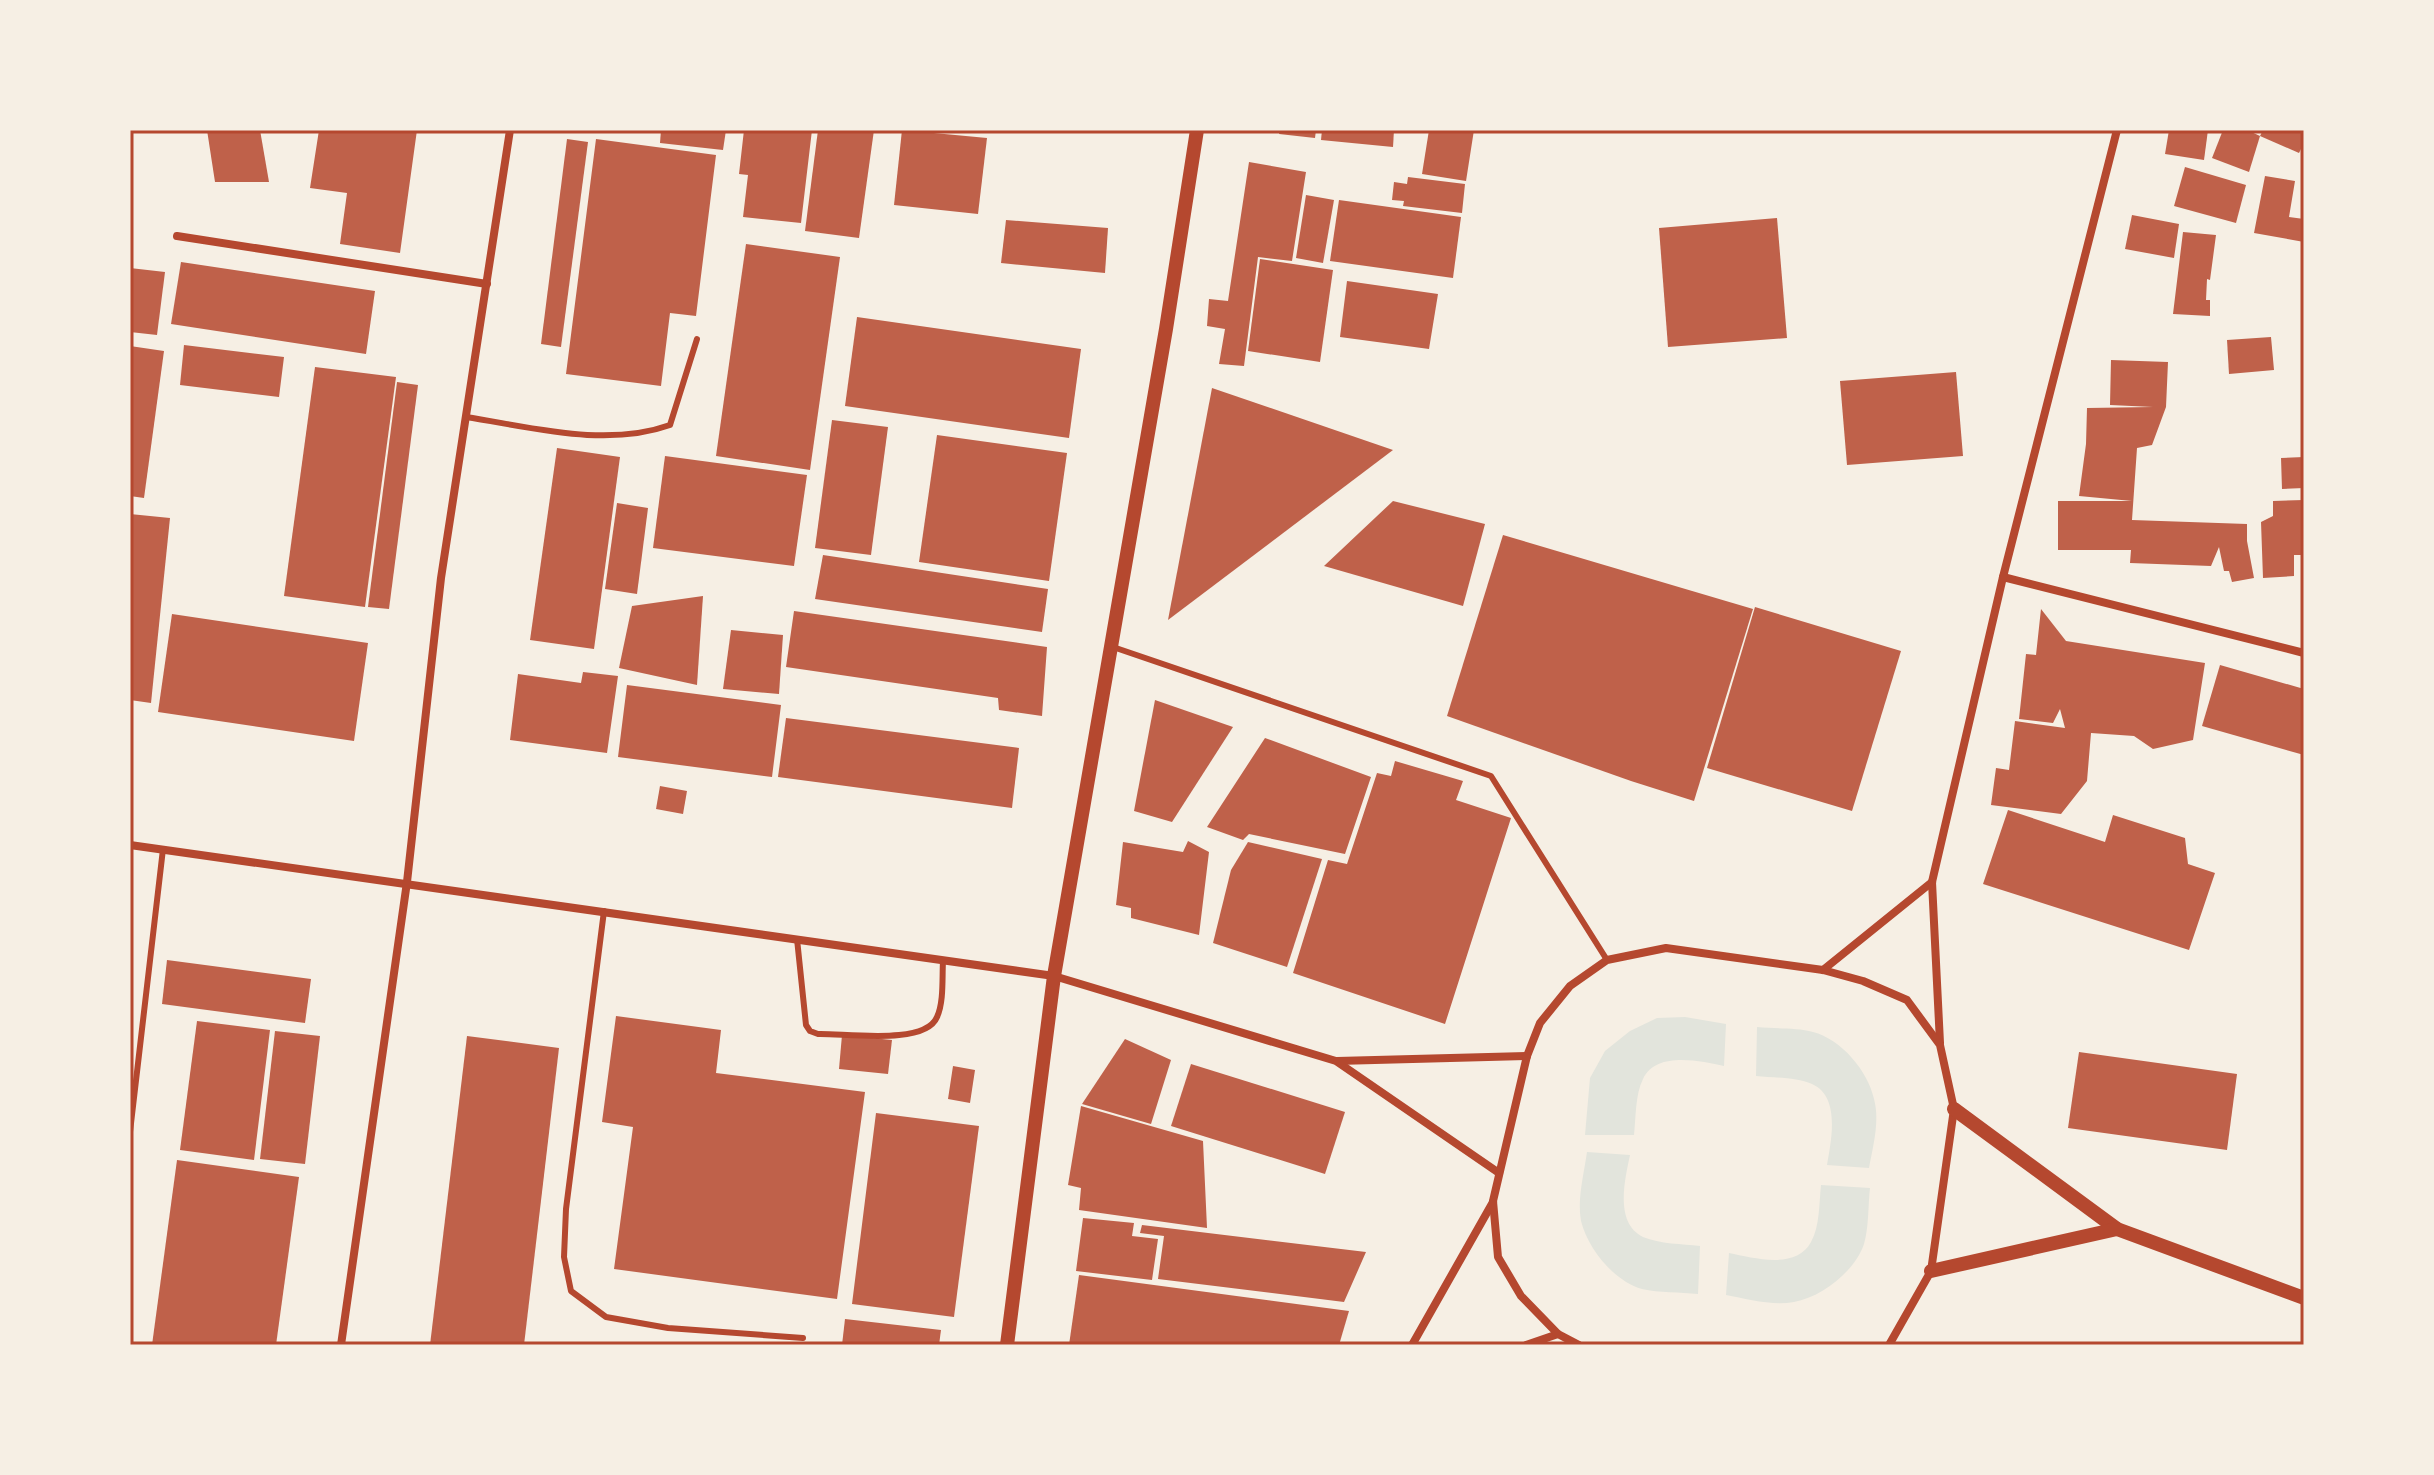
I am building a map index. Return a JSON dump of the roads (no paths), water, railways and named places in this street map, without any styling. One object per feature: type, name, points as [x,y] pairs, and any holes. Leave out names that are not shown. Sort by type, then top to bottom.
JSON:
[{"type":"street","points":[[341,1345],[407,882],[441,578],[510,130]]},
{"type":"street","points":[[1007,1345],[1054,976],[1197,130]]},
{"type":"street","points":[[1889,1345],[1931,1271],[1954,1109],[1940,1045],[1932,882],[2003,577],[2117,130]]},
{"type":"street","points":[[177,236],[487,284]]},
{"type":"street","points":[[2003,577],[2304,653]]},
{"type":"street","points":[[130,845],[1054,976],[1336,1061],[1499,1173]]},
{"type":"street","points":[[1823,970],[1932,882]]},
{"type":"street","points":[[1579,1345],[1558,1334],[1521,1296],[1498,1257],[1493,1201],[1527,1056],[1540,1023],[1570,986],[1607,960],[1666,948],[1823,970],[1863,981],[1907,1000],[1940,1045]]},
{"type":"street","points":[[1336,1061],[1527,1056]]},
{"type":"street","points":[[1954,1109],[2117,1229],[2304,1298]]},
{"type":"street","points":[[1412,1345],[1493,1201]]},
{"type":"street","points":[[1931,1271],[2117,1229]]},
{"type":"street","points":[[1526,1345],[1558,1334]]},
{"type":"lane","points":[[466,417],[575,434],[650,432],[670,425],[697,339]]},
{"type":"lane","points":[[1110,646],[1491,776],[1607,960]]},
{"type":"lane","points":[[130,1132],[163,849]]},
{"type":"lane","points":[[604,911],[566,1209],[564,1257],[571,1291],[606,1317],[668,1328],[803,1338]]},
{"type":"lane","points":[[797,939],[806,1025],[818,1034],[895,1036],[930,1027],[938,1016],[943,961]]}]
